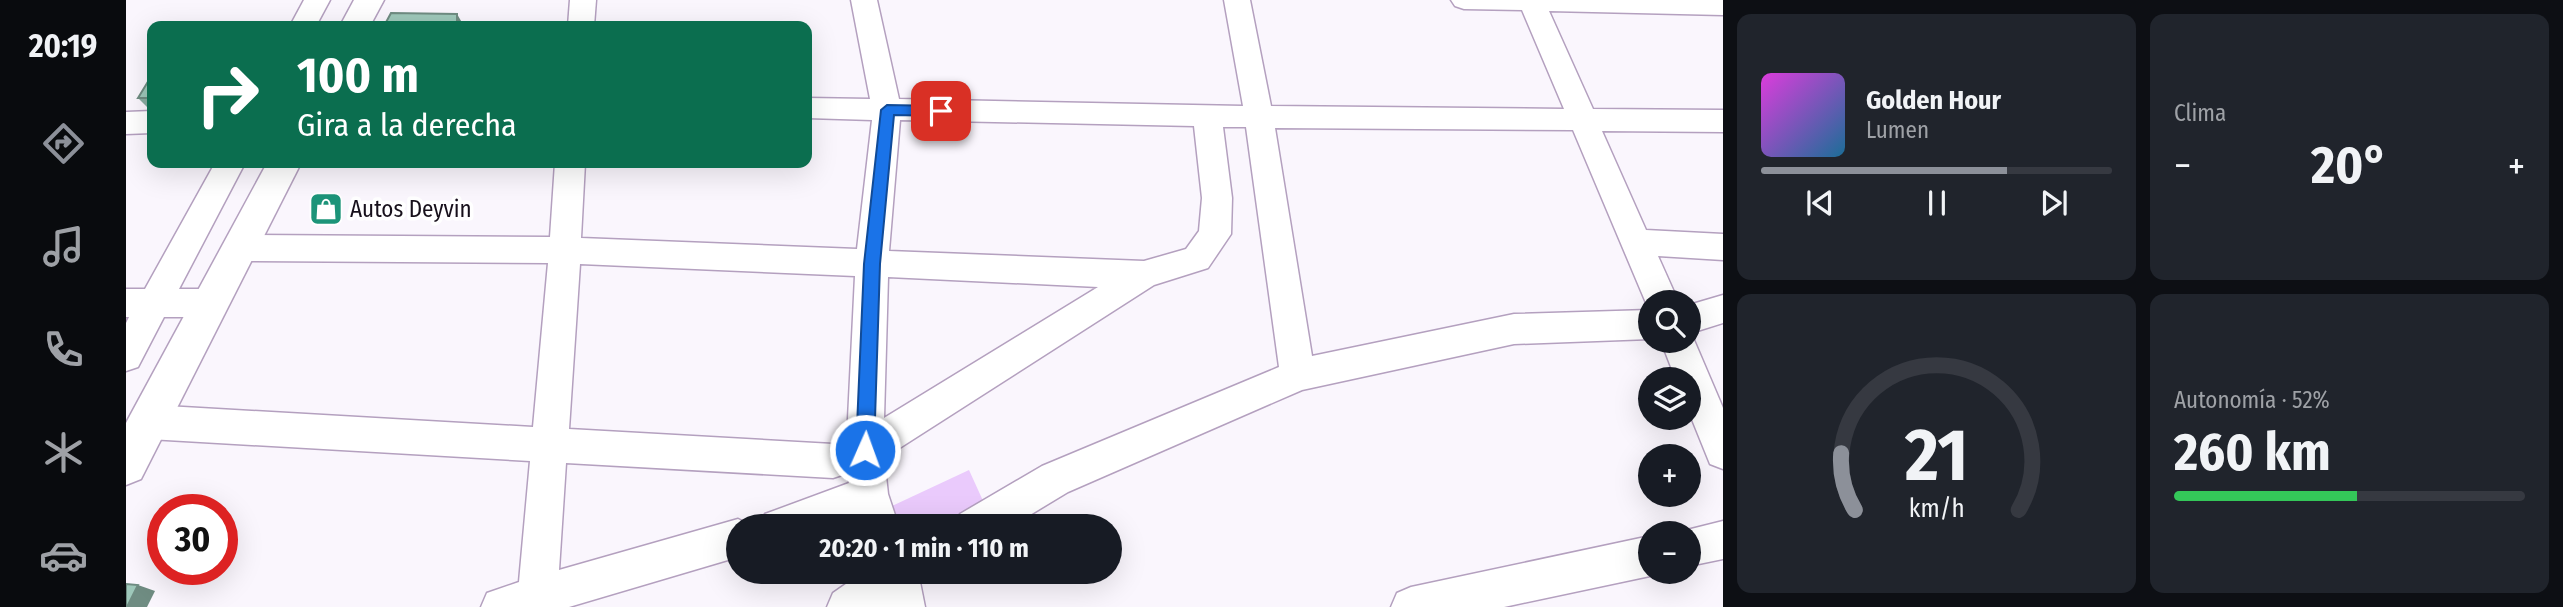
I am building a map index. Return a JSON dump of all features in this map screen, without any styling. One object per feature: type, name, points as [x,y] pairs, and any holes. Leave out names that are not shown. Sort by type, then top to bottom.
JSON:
[{"type":"highway","points":[[358,21],[369,0]]},
{"type":"highway","points":[[126,465],[281,168]]},
{"type":"street","points":[[306,21],[317,0]]},
{"type":"street","points":[[581,21],[583,0]]},
{"type":"street","points":[[856,514],[874,511],[865,450],[872,264],[887,110],[864,0]]},
{"type":"street","points":[[1237,0],[1259,117],[1298,375]]},
{"type":"street","points":[[1464,0],[1723,6]]},
{"type":"street","points":[[1531,1],[1656,290]]},
{"type":"street","points":[[812,108],[1259,117],[1723,121]]},
{"type":"street","points":[[149,422],[832,461],[865,450],[1144,275],[1198,259],[1215,234],[1217,198],[1207,116]]},
{"type":"street","points":[[126,123],[147,122]]},
{"type":"street","points":[[126,356],[140,303],[227,168]]},
{"type":"street","points":[[538,596],[547,445],[566,250],[570,168]]},
{"type":"street","points":[[1636,242],[1723,247]]},
{"type":"street","points":[[239,248],[566,250],[1144,275]]},
{"type":"street","points":[[140,303],[211,303]]},
{"type":"street","points":[[1701,315],[1723,309]]},
{"type":"street","points":[[996,514],[1055,479],[1298,375],[1514,330],[1638,325]]},
{"type":"street","points":[[1683,353],[1723,452]]},
{"type":"street","points":[[1701,545],[1723,540]]},
{"type":"street","points":[[500,607],[726,541]]},
{"type":"street","points":[[1411,607],[1638,559]]},
{"type":"street","points":[[846,607],[880,584]]},
{"type":"street","points":[[900,584],[905,607]]},
{"type":"shaded area","points":[[969,470],[984,503],[968,514],[895,514],[892,506]]},
{"type":"building","points":[[391,13],[457,14],[457,21],[387,21]]},
{"type":"building","points":[[147,83],[147,98],[138,98]]},
{"type":"building","points":[[126,584],[138,585],[127,607],[126,607]]},
{"type":"place","name":"Autos Deyvin","points":[[326,209]]},
{"type":"route","points":[[865,450],[872,264],[887,110],[941,111]]}]
